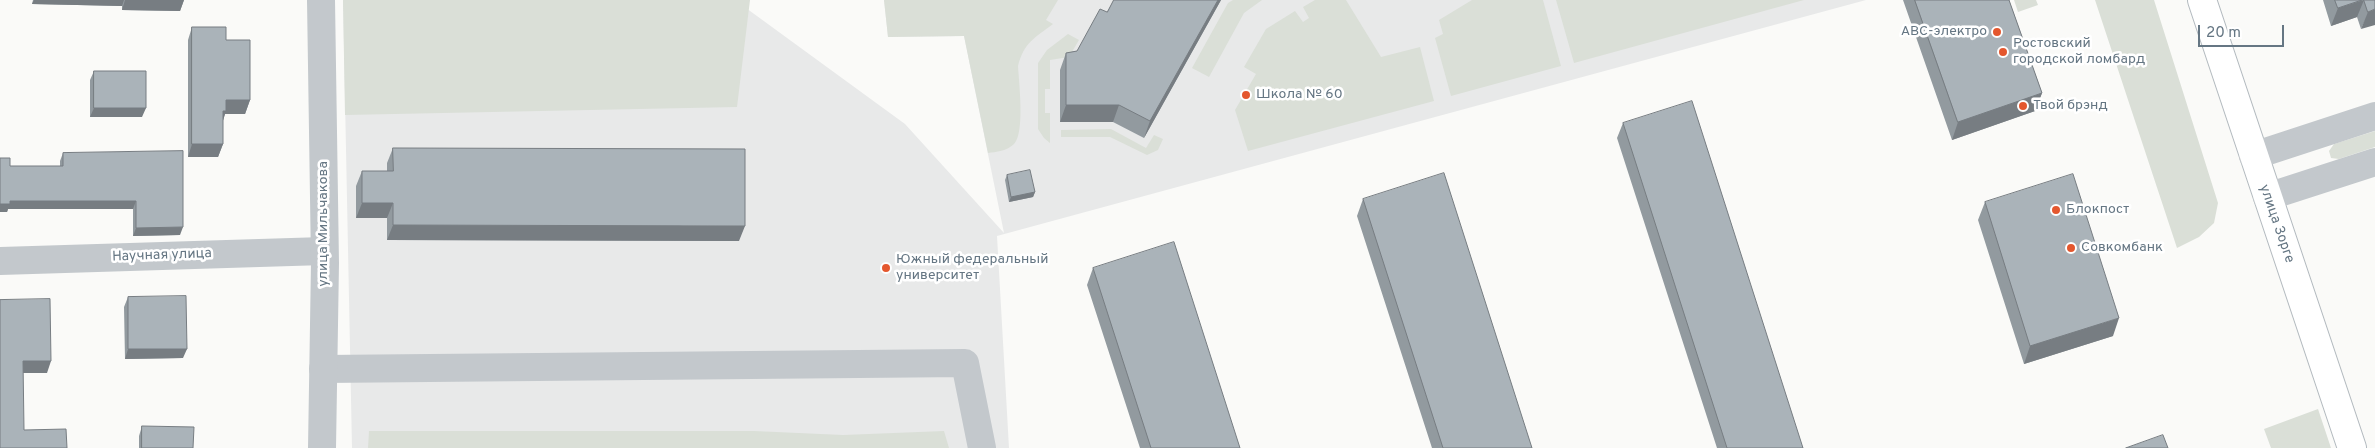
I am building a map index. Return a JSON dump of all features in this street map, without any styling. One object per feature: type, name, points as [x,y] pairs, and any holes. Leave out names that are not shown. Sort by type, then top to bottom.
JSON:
[{"type":"main road","name":"улица Зорге","points":[[2202,0],[2266,197],[2352,448]]},
{"type":"street","name":"улица Мильчакова","points":[[321,0],[324,251],[322,448]]},
{"type":"street","points":[[2253,156],[2375,116]]},
{"type":"street","points":[[2266,197],[2375,162]]},
{"type":"street","name":"Научная улица","points":[[0,261],[324,251]]},
{"type":"street","points":[[323,369],[965,363],[982,448]]},
{"type":"shaded area","points":[[343,0],[735,0],[905,124],[1004,233],[964,36],[888,37],[884,0],[1866,0],[997,236],[1009,448],[352,448]]},
{"type":"shaded area","points":[[343,0],[750,0],[737,107],[345,115]]},
{"type":"shaded area","points":[[884,0],[1058,0],[1046,20],[1053,24],[1027,46],[1020,58],[1018,66],[1020,119],[1019,130],[1014,144],[1005,150],[988,153],[964,36],[888,37]]},
{"type":"shaded area","points":[[1233,0],[1262,0],[1244,13],[1209,77],[1192,68],[1228,3]]},
{"type":"shaded area","points":[[1315,0],[1346,0],[1381,57],[1420,47],[1434,101],[1248,151],[1235,110],[1256,74],[1244,67],[1266,29],[1295,11],[1303,22],[1309,18],[1303,7]]},
{"type":"shaded area","points":[[1472,0],[1543,0],[1561,66],[1451,96],[1435,38],[1443,34],[1439,20]]},
{"type":"shaded area","points":[[1556,0],[1804,0],[1574,63]]},
{"type":"shaded area","points":[[2014,0],[2036,0],[2038,5],[2018,12]]},
{"type":"shaded area","points":[[2095,0],[2154,0],[2218,203],[2214,223],[2199,237],[2177,248]]},
{"type":"shaded area","points":[[1068,34],[1079,40],[1069,57],[1050,60],[1050,89],[1045,89],[1045,113],[1050,113],[1050,143],[1038,129],[1038,63],[1047,50]]},
{"type":"shaded area","points":[[1111,129],[1146,148],[1154,135],[1163,139],[1158,150],[1147,155],[1110,137],[1061,137],[1061,130]]},
{"type":"shaded area","points":[[2375,131],[2375,147],[2339,159],[2331,158],[2329,151],[2334,144]]},
{"type":"shaded area","points":[[2318,409],[2331,448],[2271,448],[2264,429]]},
{"type":"shaded area","points":[[369,431],[754,431],[843,435],[944,431],[949,448],[368,448]]},
{"type":"building","points":[[1114,0],[1218,0],[1150,121],[1119,105],[1066,105],[1066,53],[1077,51],[1100,9],[1107,12]]},
{"type":"building","points":[[1915,0],[2009,0],[2042,93],[1958,122]]},
{"type":"building","points":[[2335,0],[2362,0],[2338,8]]},
{"type":"building","points":[[2364,0],[2375,0],[2375,9],[2368,12]]},
{"type":"building","points":[[192,27],[226,27],[226,40],[250,40],[250,100],[226,100],[226,111],[223,111],[223,144],[192,144]]},
{"type":"building","points":[[94,71],[146,71],[146,108],[94,108]]},
{"type":"building","points":[[1692,101],[1803,448],[1727,448],[1623,123]]},
{"type":"building","points":[[393,148],[745,149],[745,226],[393,225],[393,203],[362,203],[362,171],[393,171]]},
{"type":"building","points":[[183,151],[183,227],[136,228],[136,201],[10,201],[10,204],[0,204],[0,158],[10,158],[10,166],[63,166],[63,153]]},
{"type":"building","points":[[1030,170],[1035,192],[1011,197],[1007,175]]},
{"type":"building","points":[[1444,173],[1532,448],[1443,448],[1363,199]]},
{"type":"building","points":[[2073,174],[2119,318],[2030,346],[1985,202]]},
{"type":"building","points":[[1174,242],[1240,448],[1151,448],[1093,268]]},
{"type":"building","points":[[186,296],[187,349],[128,349],[128,297]]},
{"type":"building","points":[[50,299],[51,361],[23,361],[24,430],[66,429],[67,448],[0,448],[0,300]]},
{"type":"building","points":[[142,426],[194,427],[193,448],[142,448]]},
{"type":"building","points":[[2163,435],[2168,448],[2126,448]]},
{"type":"place","name":"АВС-электро","points":[[1997,32]]},
{"type":"place","name":"Ростовский городской ломбард","points":[[2003,52]]},
{"type":"place","name":"Школа № 60","points":[[1246,95]]},
{"type":"place","name":"Твой брэнд","points":[[2023,106]]},
{"type":"place","name":"Блокпост","points":[[2056,210]]},
{"type":"place","name":"Совкомбанк","points":[[2071,248]]},
{"type":"place","name":"Южный федеральный университет","points":[[886,268]]}]
